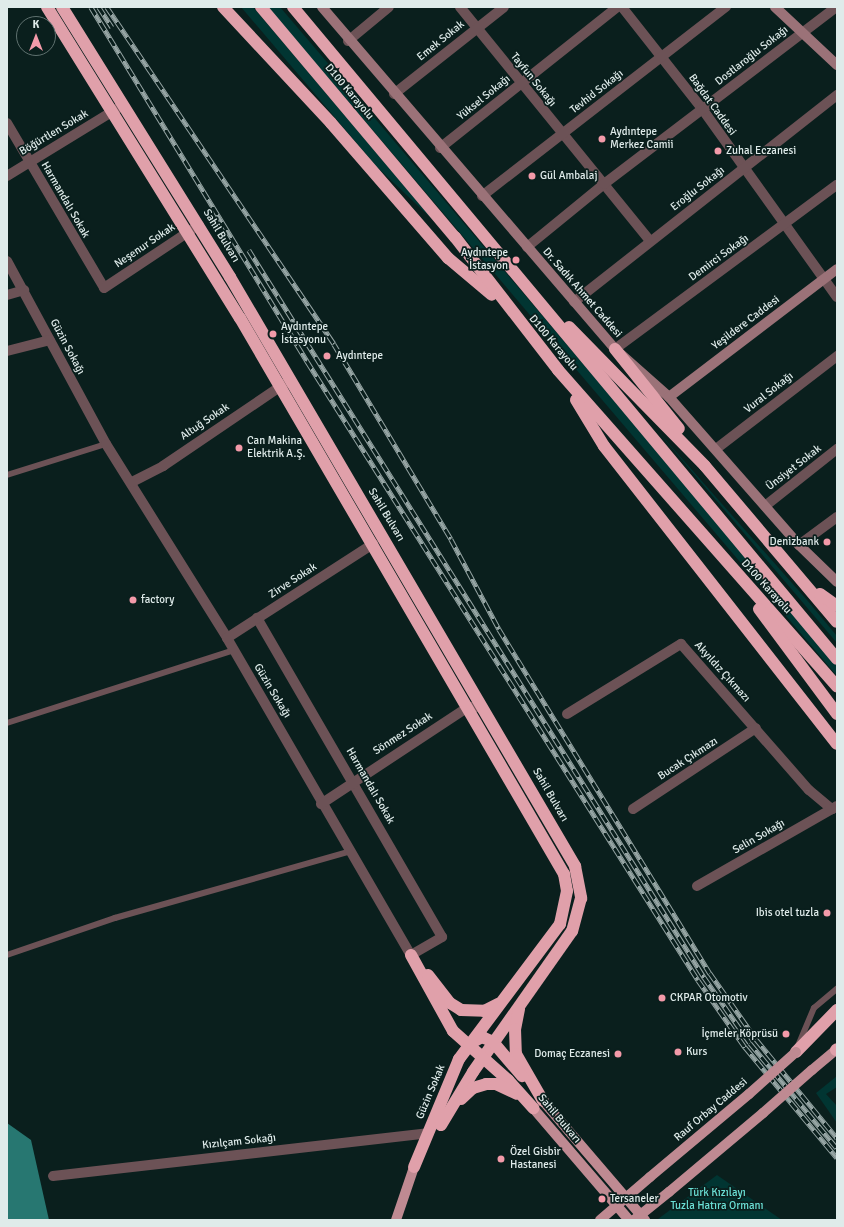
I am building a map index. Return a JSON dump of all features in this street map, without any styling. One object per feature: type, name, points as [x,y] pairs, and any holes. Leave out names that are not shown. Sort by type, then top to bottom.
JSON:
[{"type":"highway","name":"Sahil Bulvarı","points":[[48,7],[199,224],[496,726],[564,846],[581,882],[581,898],[572,931],[493,1042],[538,1105]]},
{"type":"highway","name":"Sahil Bulvarı","points":[[62,7],[187,232],[468,707],[556,859],[567,891],[560,924],[479,1030]]},
{"type":"highway","points":[[223,7],[331,123],[448,258],[506,308]]},
{"type":"highway","name":"D100 Karayolu","points":[[261,7],[455,237],[506,308],[558,370],[698,531],[837,687]]},
{"type":"highway","name":"D100 Karayolu","points":[[293,7],[837,659]]},
{"type":"highway","points":[[302,7],[354,80]]},
{"type":"highway","points":[[517,276],[705,466],[811,589],[837,622]]},
{"type":"highway","points":[[615,349],[660,403],[705,466]]},
{"type":"highway","points":[[558,370],[604,446],[837,744]]},
{"type":"highway","points":[[698,531],[836,714]]},
{"type":"highway","points":[[811,589],[837,606]]},
{"type":"highway","name":"Sahil Bulvarı","points":[[411,955],[442,1014],[467,1047],[538,1105]]},
{"type":"highway","points":[[411,955],[450,1003],[461,1010],[484,1011],[494,1007],[506,996]]},
{"type":"highway","points":[[525,995],[516,1018],[516,1054],[538,1105]]},
{"type":"highway","points":[[796,1052],[837,1010]]},
{"type":"highway","name":"Güzin Sokak","points":[[414,1167],[467,1047],[479,1030]]},
{"type":"highway","points":[[414,1167],[493,1042],[482,1037],[467,1047]]},
{"type":"highway","points":[[441,1125],[463,1096],[473,1088],[486,1084],[512,1090],[538,1105]]},
{"type":"main road","name":"Dr. Sadık Ahmet Caddesi","points":[[322,7],[348,41],[615,349],[669,397],[799,545],[837,582]]},
{"type":"main road","points":[[775,7],[837,65]]},
{"type":"main road","name":"Yeşildere Caddesi","points":[[669,397],[837,269]]},
{"type":"main road","name":"Rauf Orbay Caddesi","points":[[600,1220],[837,1018]]},
{"type":"main road","points":[[634,1220],[763,1113],[837,1049]]},
{"type":"main road","name":"Sahil Bulvarı","points":[[538,1105],[629,1220]]},
{"type":"main road","name":"Sahil Bulvarı","points":[[538,1105],[646,1220]]},
{"type":"main road","points":[[396,1220],[414,1167]]},
{"type":"street","points":[[348,41],[389,7]]},
{"type":"street","name":"Tayfun Sokağı","points":[[460,7],[561,134],[650,241]]},
{"type":"street","name":"Emek Sokak","points":[[394,94],[504,7]]},
{"type":"street","name":"Yüksel Sokağı","points":[[440,148],[617,7]]},
{"type":"street","name":"Bağdat Caddesi","points":[[622,7],[660,58],[703,110],[742,169],[837,297]]},
{"type":"street","name":"Tevhid Sokağı","points":[[482,196],[726,7]]},
{"type":"street","name":"Dostlaroğlu Sokağı","points":[[527,247],[604,184],[703,110],[836,7]]},
{"type":"street","name":"Eroğlu Sokağı","points":[[574,302],[837,95]]},
{"type":"street","name":"Böğürtlen Sokak","points":[[7,176],[118,108]]},
{"type":"street","name":"Harmandalı Sokak","points":[[7,123],[104,288]]},
{"type":"street","name":"Demirci Sokağı","points":[[615,349],[837,186]]},
{"type":"street","name":"Neşenur Sokak","points":[[104,288],[199,224]]},
{"type":"street","name":"Güzin Sokağı","points":[[7,261],[106,444],[132,482],[227,638],[321,804],[411,955]]},
{"type":"street","points":[[7,295],[24,290]]},
{"type":"street","points":[[7,351],[50,340]]},
{"type":"street","name":"Vural Sokağı","points":[[716,449],[837,356]]},
{"type":"street","name":"Altuğ Sokak","points":[[132,482],[163,466],[290,380]]},
{"type":"street","name":"Ünsiyet Sokak","points":[[765,506],[837,449]]},
{"type":"street","points":[[799,545],[837,517]]},
{"type":"street","name":"Zirve Sokak","points":[[227,638],[372,544]]},
{"type":"street","name":"Harmandalı Sokak","points":[[257,618],[354,781],[442,937],[411,955]]},
{"type":"street","name":"Akyıldız Çıkmazı","points":[[567,714],[681,644],[809,790],[835,807]]},
{"type":"street","points":[[468,707],[479,706],[496,726]]},
{"type":"street","name":"Sönmez Sokak","points":[[321,804],[468,707]]},
{"type":"street","name":"Bucak Çıkmazı","points":[[633,809],[756,728]]},
{"type":"street","name":"Selin Sokağı","points":[[696,886],[835,807]]},
{"type":"street","name":"Kızılçam Sokağı","points":[[53,1176],[428,1133]]},
{"type":"lane","points":[[7,475],[106,444]]},
{"type":"lane","points":[[7,723],[234,650]]},
{"type":"lane","points":[[7,955],[115,918],[349,852]]},
{"type":"lane","points":[[796,1052],[803,1028],[814,1008],[837,989]]},
{"type":"green space","points":[[241,7],[253,7],[434,221],[377,167]]},
{"type":"green space","points":[[268,7],[280,7],[361,102],[837,663],[837,676]]},
{"type":"green space","points":[[654,427],[807,600],[837,636],[837,643]]},
{"type":"green space","points":[[837,1076],[837,1087],[826,1094],[837,1106],[837,1123],[816,1093]]},
{"type":"green space","name":"Türk Kızılayı Tuzla Hatıra Ormanı","points":[[717,1175],[782,1220],[658,1219]]},
{"type":"shaded area","points":[[7,1123],[31,1140],[49,1220],[7,1220]]},
{"type":"railway","points":[[91,7],[307,361],[698,980],[745,1047],[837,1158]]},
{"type":"railway","points":[[99,7],[112,27]]},
{"type":"railway","points":[[107,7],[334,344],[451,539],[499,629],[710,973],[756,1039],[837,1138]]},
{"type":"railway","points":[[249,250],[704,977],[750,1043],[837,1148]]},
{"type":"place","name":"Aydıntepe Merkez Camii","points":[[602,139]]},
{"type":"place","name":"Zuhal Eczanesi","points":[[718,151]]},
{"type":"place","name":"Gül Ambalaj","points":[[532,176]]},
{"type":"place","name":"Aydıntepe İstasyon","points":[[516,260]]},
{"type":"place","name":"Aydıntepe İstasyonu","points":[[273,334]]},
{"type":"place","name":"Aydıntepe","points":[[327,356]]},
{"type":"place","name":"Can Makina Elektrik A.Ş.","points":[[239,448]]},
{"type":"place","name":"Denizbank","points":[[827,542]]},
{"type":"place","name":"factory","points":[[133,600]]},
{"type":"place","name":"Ibis otel tuzla","points":[[827,913]]},
{"type":"place","name":"CKPAR Otomotiv","points":[[662,998]]},
{"type":"place","name":"İçmeler Köprüsü","points":[[786,1034]]},
{"type":"place","name":"Kurs","points":[[678,1052]]},
{"type":"place","name":"Domaç Eczanesi","points":[[618,1054]]},
{"type":"place","name":"Özel Gisbir Hastanesi","points":[[501,1159]]},
{"type":"place","name":"Tersaneler","points":[[602,1199]]}]
